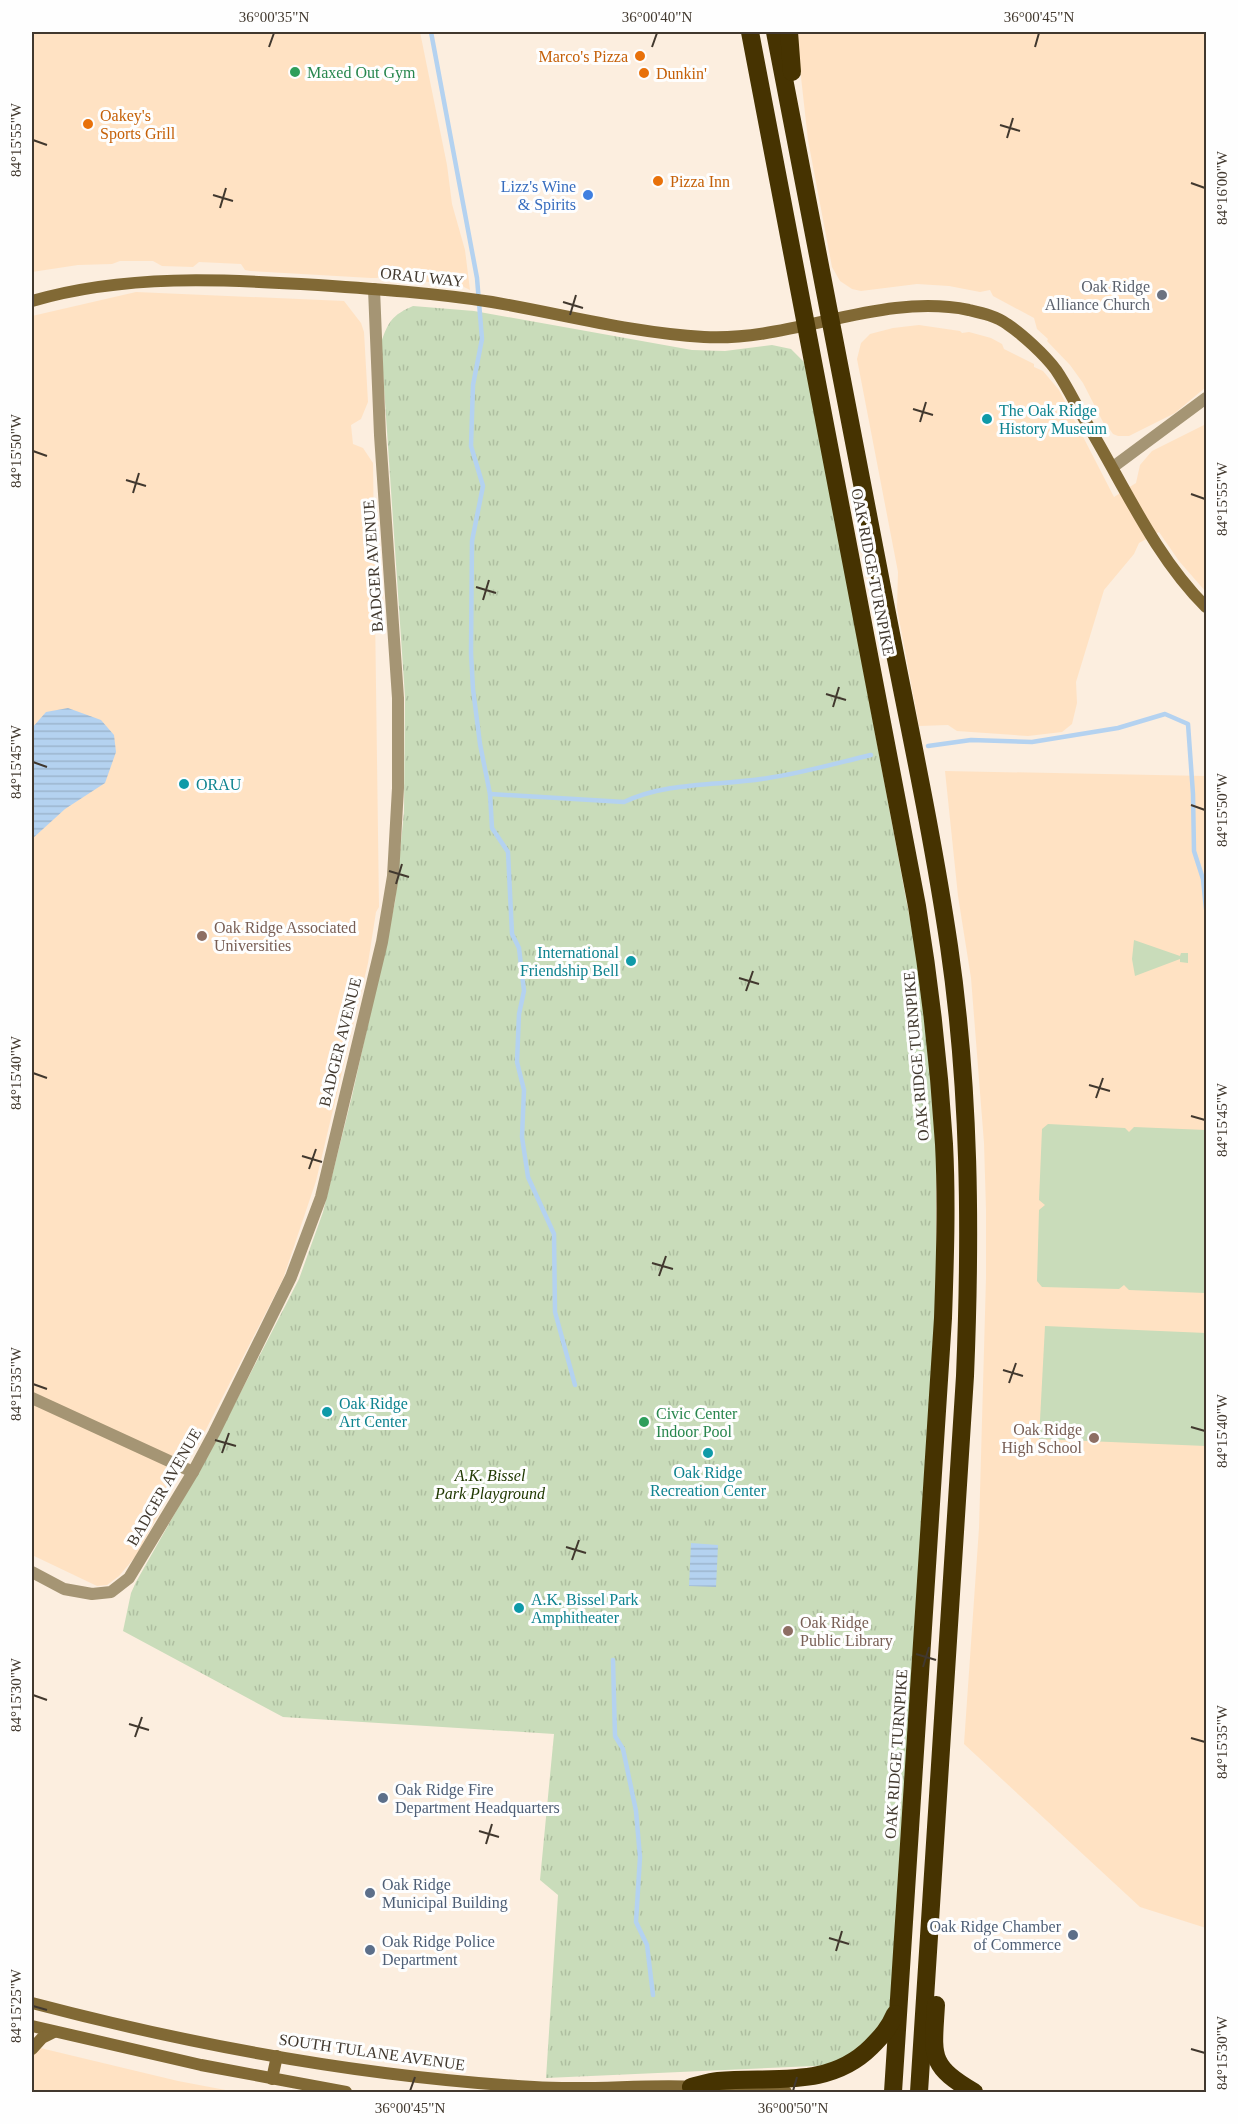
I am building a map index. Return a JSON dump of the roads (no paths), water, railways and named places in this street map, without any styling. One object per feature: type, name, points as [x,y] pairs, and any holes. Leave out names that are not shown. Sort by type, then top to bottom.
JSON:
[{"type":"highway","name":"OAK RIDGE TURNPIKE","points":[[750,32],[917,906],[929,982],[944,1144],[946,1235],[944,1318],[893,2092]]},
{"type":"highway","name":"OAK RIDGE TURNPIKE","points":[[775,32],[912,739],[949,944],[968,1143],[970,1263],[963,1416],[919,2092]]},
{"type":"highway","points":[[789,32],[795,134]]},
{"type":"highway","points":[[939,1782],[947,1840],[935,2051],[938,2065],[951,2079],[974,2092]]},
{"type":"highway","points":[[692,2087],[717,2081],[787,2080],[827,2074],[862,2056],[889,2029],[899,2001]]},
{"type":"street","name":"ORAU WAY","points":[[32,302],[60,293],[123,283],[197,280],[262,282],[374,289],[471,299],[661,333],[706,337],[729,337],[910,306],[928,305],[984,313],[1005,322],[1054,367],[1161,554],[1185,586],[1206,607]]},
{"type":"street","name":"BADGER AVENUE","points":[[32,1572],[64,1588],[92,1594],[111,1592],[129,1578],[193,1472],[291,1277],[321,1197],[382,942],[393,876],[398,788],[398,698],[380,435],[374,289]]},
{"type":"street","points":[[1113,467],[1206,398]]},
{"type":"street","points":[[32,1398],[193,1472]]},
{"type":"street","name":"SOUTH TULANE AVENUE","points":[[32,2002],[160,2034],[277,2056],[417,2078],[538,2090],[692,2087],[786,2092]]},
{"type":"street","points":[[32,2026],[145,2054],[345,2092]]},
{"type":"street","points":[[32,2049],[42,2038],[54,2031]]},
{"type":"street","points":[[272,2079],[277,2056]]},
{"type":"water","points":[[68,708],[101,720],[114,735],[116,752],[105,783],[65,809],[32,839],[32,728],[46,712]]},
{"type":"water","points":[[691,1543],[718,1545],[716,1587],[689,1586]]},
{"type":"waterway","points":[[431,32],[477,278],[482,339],[473,385],[471,446],[483,486],[472,541],[473,689],[480,744],[490,794],[492,828],[508,852],[512,934],[519,948],[524,991],[519,1014],[517,1062],[524,1090],[522,1137],[528,1177],[554,1234],[555,1312],[575,1385]]},
{"type":"waterway","points":[[928,746],[971,740],[1032,742],[1118,728],[1165,714],[1188,724],[1194,851],[1203,879],[1206,909]]},
{"type":"waterway","points":[[490,794],[624,802],[641,795],[677,787],[781,776],[871,755]]},
{"type":"waterway","points":[[613,1660],[615,1736],[623,1749],[636,1811],[640,1857],[636,1922],[647,1945],[653,1995]]},
{"type":"place","name":"Marco's Pizza","points":[[640,56]]},
{"type":"place","name":"Maxed Out Gym","points":[[295,72]]},
{"type":"place","name":"Dunkin'","points":[[644,73]]},
{"type":"place","name":"Oakey's Sports Grill","points":[[88,124]]},
{"type":"place","name":"Pizza Inn","points":[[658,181]]},
{"type":"place","name":"Lizz's Wine & Spirits","points":[[588,195]]},
{"type":"place","name":"Oak Ridge Alliance Church","points":[[1162,295]]},
{"type":"place","name":"The Oak Ridge History Museum","points":[[987,419]]},
{"type":"place","name":"ORAU","points":[[184,784]]},
{"type":"place","name":"Oak Ridge Associated Universities","points":[[202,936]]},
{"type":"place","name":"International Friendship Bell","points":[[631,961]]},
{"type":"place","name":"Oak Ridge Art Center","points":[[327,1412]]},
{"type":"place","name":"Civic Center Indoor Pool","points":[[644,1422]]},
{"type":"place","name":"Oak Ridge High School","points":[[1094,1438]]},
{"type":"place","name":"Oak Ridge Recreation Center","points":[[708,1453]]},
{"type":"place","name":"A.K. Bissel Park Amphitheater","points":[[519,1608]]},
{"type":"place","name":"Oak Ridge Public Library","points":[[788,1631]]},
{"type":"place","name":"Oak Ridge Fire Department Headquarters","points":[[383,1798]]},
{"type":"place","name":"Oak Ridge Municipal Building","points":[[370,1893]]},
{"type":"place","name":"Oak Ridge Chamber of Commerce","points":[[1073,1935]]},
{"type":"place","name":"Oak Ridge Police Department","points":[[370,1950]]},
{"type":"park label","name":"A.K. Bissel Park Playground","points":[[490,1484]]}]
